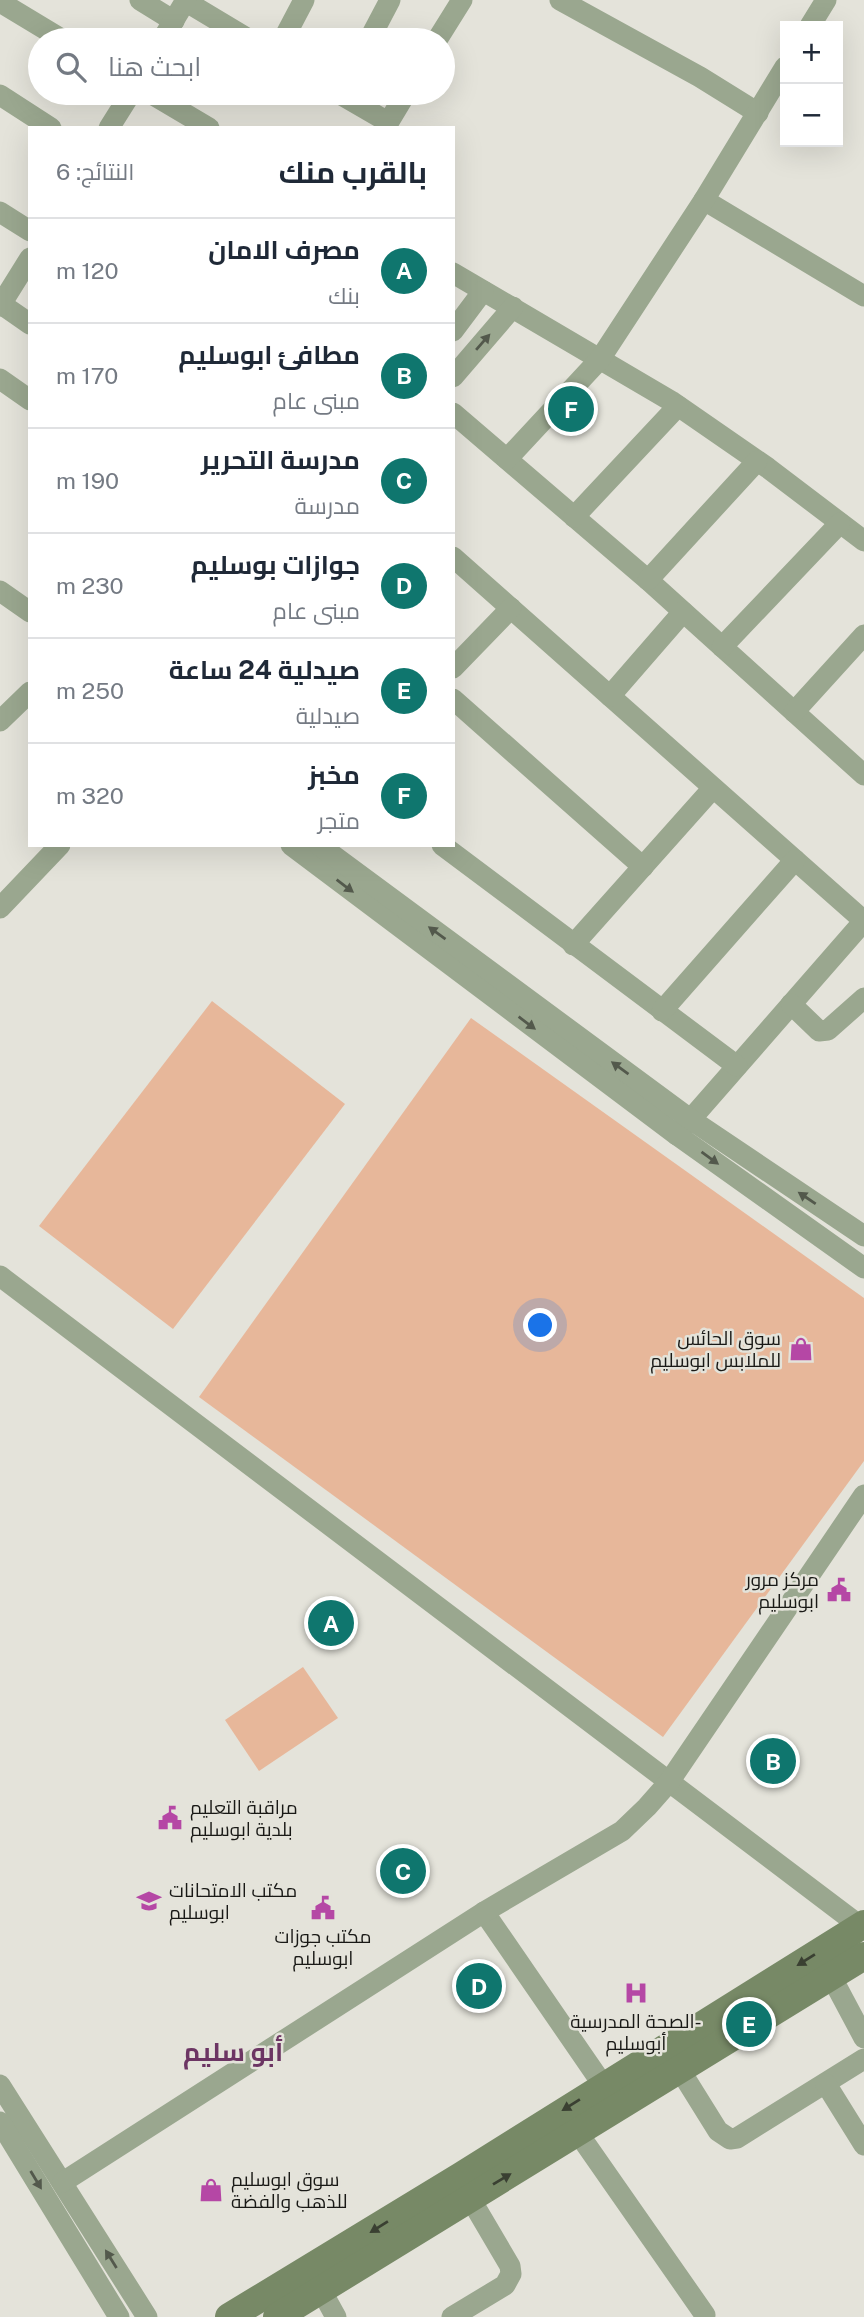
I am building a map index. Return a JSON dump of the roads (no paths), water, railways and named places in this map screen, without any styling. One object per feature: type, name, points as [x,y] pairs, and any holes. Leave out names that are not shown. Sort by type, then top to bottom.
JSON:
[{"type":"main road","points":[[277,2317],[470,2198],[544,2138],[603,2085],[862,1925]]},
{"type":"main road","points":[[229,2317],[544,2138],[578,2133],[864,1956]]},
{"type":"street","points":[[140,0],[174,21]]},
{"type":"street","points":[[289,28],[304,0]]},
{"type":"street","points":[[375,28],[390,0]]},
{"type":"street","points":[[444,28],[462,0]]},
{"type":"street","points":[[560,0],[700,77],[758,113]]},
{"type":"street","points":[[813,21],[826,0]]},
{"type":"street","points":[[170,28],[185,1],[230,28]]},
{"type":"street","points":[[0,2],[43,28]]},
{"type":"street","points":[[507,459],[600,359],[704,200],[780,76]]},
{"type":"street","points":[[0,95],[48,126]]},
{"type":"street","points":[[110,126],[123,105]]},
{"type":"street","points":[[170,105],[206,126]]},
{"type":"street","points":[[357,105],[386,125],[398,105]]},
{"type":"street","points":[[704,200],[864,296]]},
{"type":"street","points":[[0,212],[28,230]]},
{"type":"street","points":[[28,261],[1,305],[28,323]]},
{"type":"street","points":[[455,274],[678,406],[864,541]]},
{"type":"street","points":[[455,328],[483,291]]},
{"type":"street","points":[[455,375],[513,307]]},
{"type":"street","points":[[0,379],[28,399]]},
{"type":"street","points":[[574,517],[678,406]]},
{"type":"street","points":[[455,415],[648,580],[864,775]]},
{"type":"street","points":[[648,580],[757,461]]},
{"type":"street","points":[[722,647],[840,523]]},
{"type":"street","points":[[455,559],[864,922],[683,1127]]},
{"type":"street","points":[[0,591],[28,611]]},
{"type":"street","points":[[455,666],[511,608]]},
{"type":"street","points":[[610,696],[683,612]]},
{"type":"street","points":[[794,712],[864,635]]},
{"type":"street","points":[[3,712],[28,693]]},
{"type":"street","points":[[455,701],[643,867]]},
{"type":"street","points":[[573,945],[713,788]]},
{"type":"street","points":[[0,908],[58,847]]},
{"type":"street","points":[[293,847],[683,1127],[864,1236]]},
{"type":"street","points":[[322,847],[864,1268]]},
{"type":"street","points":[[445,847],[737,1066]]},
{"type":"street","points":[[662,1011],[795,860]]},
{"type":"street","points":[[791,1004],[823,1032],[864,998]]},
{"type":"street","points":[[0,1276],[862,1925]]},
{"type":"street","points":[[63,2182],[484,1912],[622,1831],[669,1782],[864,1495]]},
{"type":"street","points":[[484,1912],[603,2085]]},
{"type":"street","points":[[832,1978],[864,2038]]},
{"type":"street","points":[[680,2070],[718,2131],[730,2139],[737,2138],[864,2059]]},
{"type":"street","points":[[826,2084],[864,2145]]},
{"type":"street","points":[[0,2085],[147,2317]]},
{"type":"street","points":[[0,2122],[119,2317]]},
{"type":"street","points":[[578,2133],[704,2316]]},
{"type":"street","points":[[452,2317],[505,2285],[511,2274],[510,2266],[470,2198]]},
{"type":"street","points":[[321,2290],[336,2317]]},
{"type":"place","name":"مخبز","points":[[571,409]]},
{"type":"place","name":"سوق الحائس للملابس ابوسليم","points":[[801,1349]]},
{"type":"place","name":"مركز مرور ابوسليم","points":[[839,1590]]},
{"type":"place","name":"مصرف الامان","points":[[331,1623]]},
{"type":"place","name":"مطافئ ابوسليم","points":[[773,1761]]},
{"type":"place","name":"مراقبة التعليم بلدية ابوسليم","points":[[170,1818]]},
{"type":"place","name":"مدرسة التحرير","points":[[403,1871]]},
{"type":"place","name":"مكتب الامتحانات ابوسليم","points":[[149,1901]]},
{"type":"place","name":"مكتب جوزات ابوسليم","points":[[323,1908]]},
{"type":"place","name":"جوازات بوسليم","points":[[479,1986]]},
{"type":"place","name":"الصحة المدرسية- أبوسليم","points":[[636,1993]]},
{"type":"place","name":"صيدلية 24 ساعة","points":[[749,2024]]},
{"type":"place","name":"سوق ابوسليم للذهب والفضة","points":[[211,2190]]},
{"type":"district","name":"أبو سليم","points":[[233,2052]]}]
